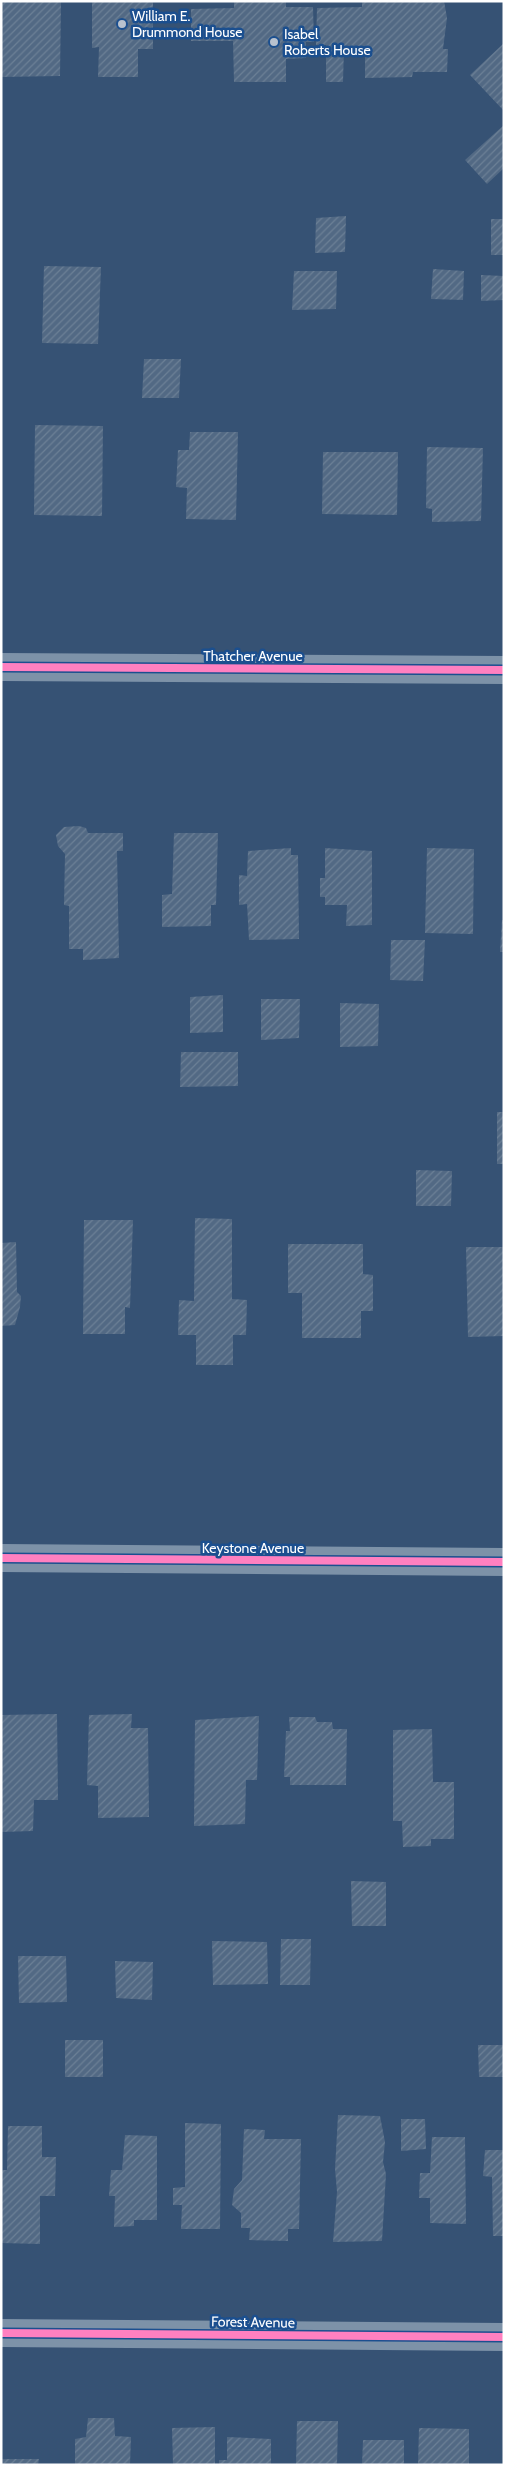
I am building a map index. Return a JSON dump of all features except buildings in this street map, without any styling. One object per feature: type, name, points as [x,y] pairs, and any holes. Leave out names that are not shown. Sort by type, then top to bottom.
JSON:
[{"type":"street","name":"Thatcher Avenue","points":[[1,667],[504,670]]},
{"type":"street","name":"Keystone Avenue","points":[[1,1558],[504,1562]]},
{"type":"street","name":"Forest Avenue","points":[[1,2332],[504,2337]]},
{"type":"cycle path","points":[[1,667],[504,670]]},
{"type":"cycle path","points":[[1,1558],[504,1562]]},
{"type":"cycle path","points":[[1,2333],[504,2337]]},
{"type":"place","name":"William E. Drummond House","points":[[122,24]]},
{"type":"place","name":"Isabel Roberts House","points":[[274,42]]}]
